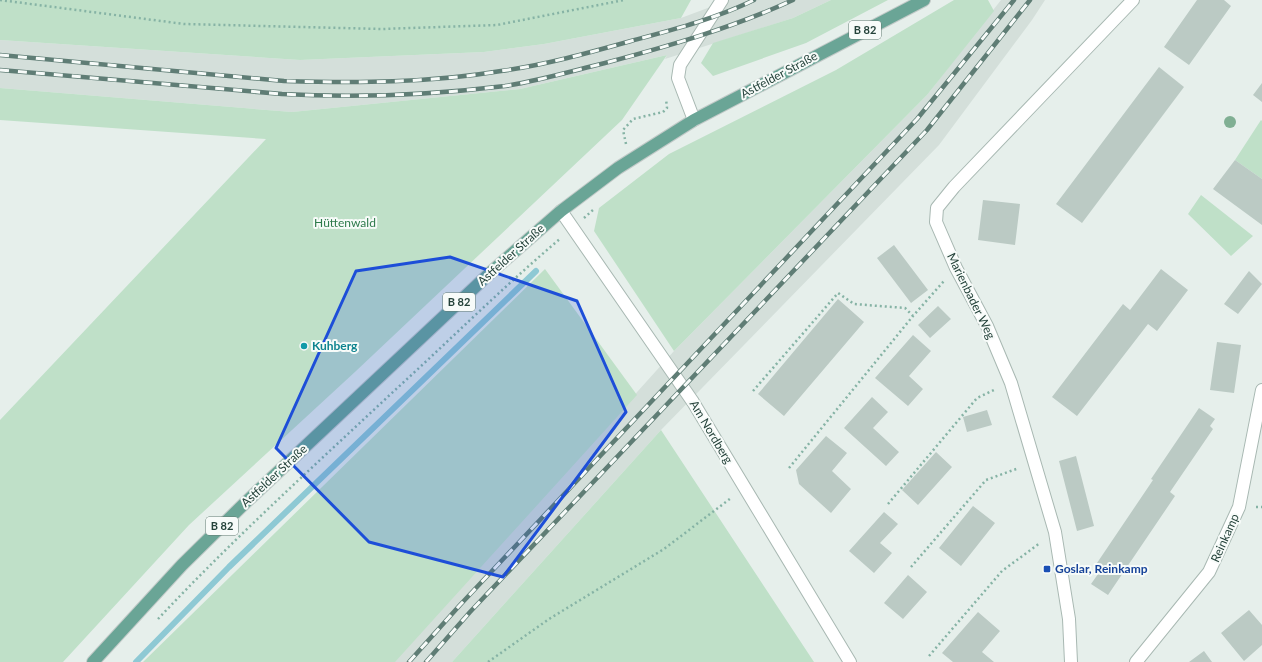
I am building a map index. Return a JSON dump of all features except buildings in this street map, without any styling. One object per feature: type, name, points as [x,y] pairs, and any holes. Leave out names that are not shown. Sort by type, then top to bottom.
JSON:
[{"type":"main road","name":"Astfelder Straße","points":[[93,662],[177,570],[245,503],[490,273],[561,211],[634,157],[694,120],[924,0]]},
{"type":"street","points":[[694,120],[678,78],[680,65],[722,0]]},
{"type":"street","name":"Marienbader Weg","points":[[1071,662],[1069,619],[1055,532],[1011,383],[987,326],[956,268],[936,222],[938,208],[954,187],[1133,0]]},
{"type":"street","name":"Am Nordberg","points":[[561,211],[693,402],[850,662]]},
{"type":"street","name":"Reinkamp","points":[[1136,662],[1209,572],[1239,506],[1262,390]]},
{"type":"path","points":[[0,0],[184,24],[382,29],[497,25],[624,0]]},
{"type":"path","points":[[634,157],[625,142],[623,130],[633,119],[663,112],[667,108],[665,92]]},
{"type":"path","points":[[154,623],[186,589],[265,512],[482,306],[574,228],[599,204]]},
{"type":"path","points":[[789,468],[913,316],[956,268]]},
{"type":"path","points":[[753,391],[838,293],[854,304],[905,308],[913,316]]},
{"type":"path","points":[[888,504],[977,398],[1011,383]]},
{"type":"path","points":[[911,567],[986,480],[1035,462]]},
{"type":"path","points":[[488,662],[549,619],[664,549],[745,488]]},
{"type":"path","points":[[929,656],[1002,571],[1055,532]]},
{"type":"highlighted area","points":[[450,257],[577,301],[626,412],[503,577],[369,542],[276,448],[356,271]]},
{"type":"shaded area","points":[[729,0],[831,0],[793,18],[665,59],[667,55],[520,89],[292,112],[0,88],[0,40],[300,60],[484,52],[544,44],[681,18]]},
{"type":"shaded area","points":[[1001,0],[1045,0],[1032,20],[939,145],[661,430],[452,662],[394,662],[674,351],[927,95]]},
{"type":"green space","points":[[0,0],[691,0],[681,18],[544,44],[484,52],[300,60],[0,40]]},
{"type":"green space","points":[[831,0],[888,0],[806,43],[713,76],[701,63],[713,43],[793,18]]},
{"type":"green space","points":[[954,0],[988,0],[994,11],[927,95],[674,351],[594,231],[599,208],[669,154],[836,70]]},
{"type":"green space","name":"Hüttenwald","points":[[667,55],[622,120],[356,371],[189,525],[63,662],[0,662],[0,420],[266,139],[0,120],[0,88],[292,112],[520,89]]},
{"type":"green space","points":[[1261,120],[1262,121],[1262,179],[1235,160]]},
{"type":"green space","points":[[1201,195],[1253,236],[1231,256],[1188,214]]},
{"type":"green space","points":[[545,269],[637,395],[395,662],[143,662]]},
{"type":"green space","points":[[661,430],[814,662],[452,662]]},
{"type":"waterway","points":[[136,662],[229,567],[536,271]]},
{"type":"railway","points":[[0,55],[284,81],[366,82],[420,80],[501,71],[566,58],[693,24],[754,0]]},
{"type":"railway","points":[[0,70],[282,94],[366,96],[449,92],[517,84],[605,63],[724,28],[793,0]]},
{"type":"railway","points":[[409,662],[460,605],[917,119],[1014,0]]},
{"type":"railway","points":[[426,662],[470,612],[927,130],[1030,0]]},
{"type":"place","name":"Kuhberg","points":[[304,346]]},
{"type":"place","name":"Goslar, Reinkamp","points":[[1047,569]]}]
